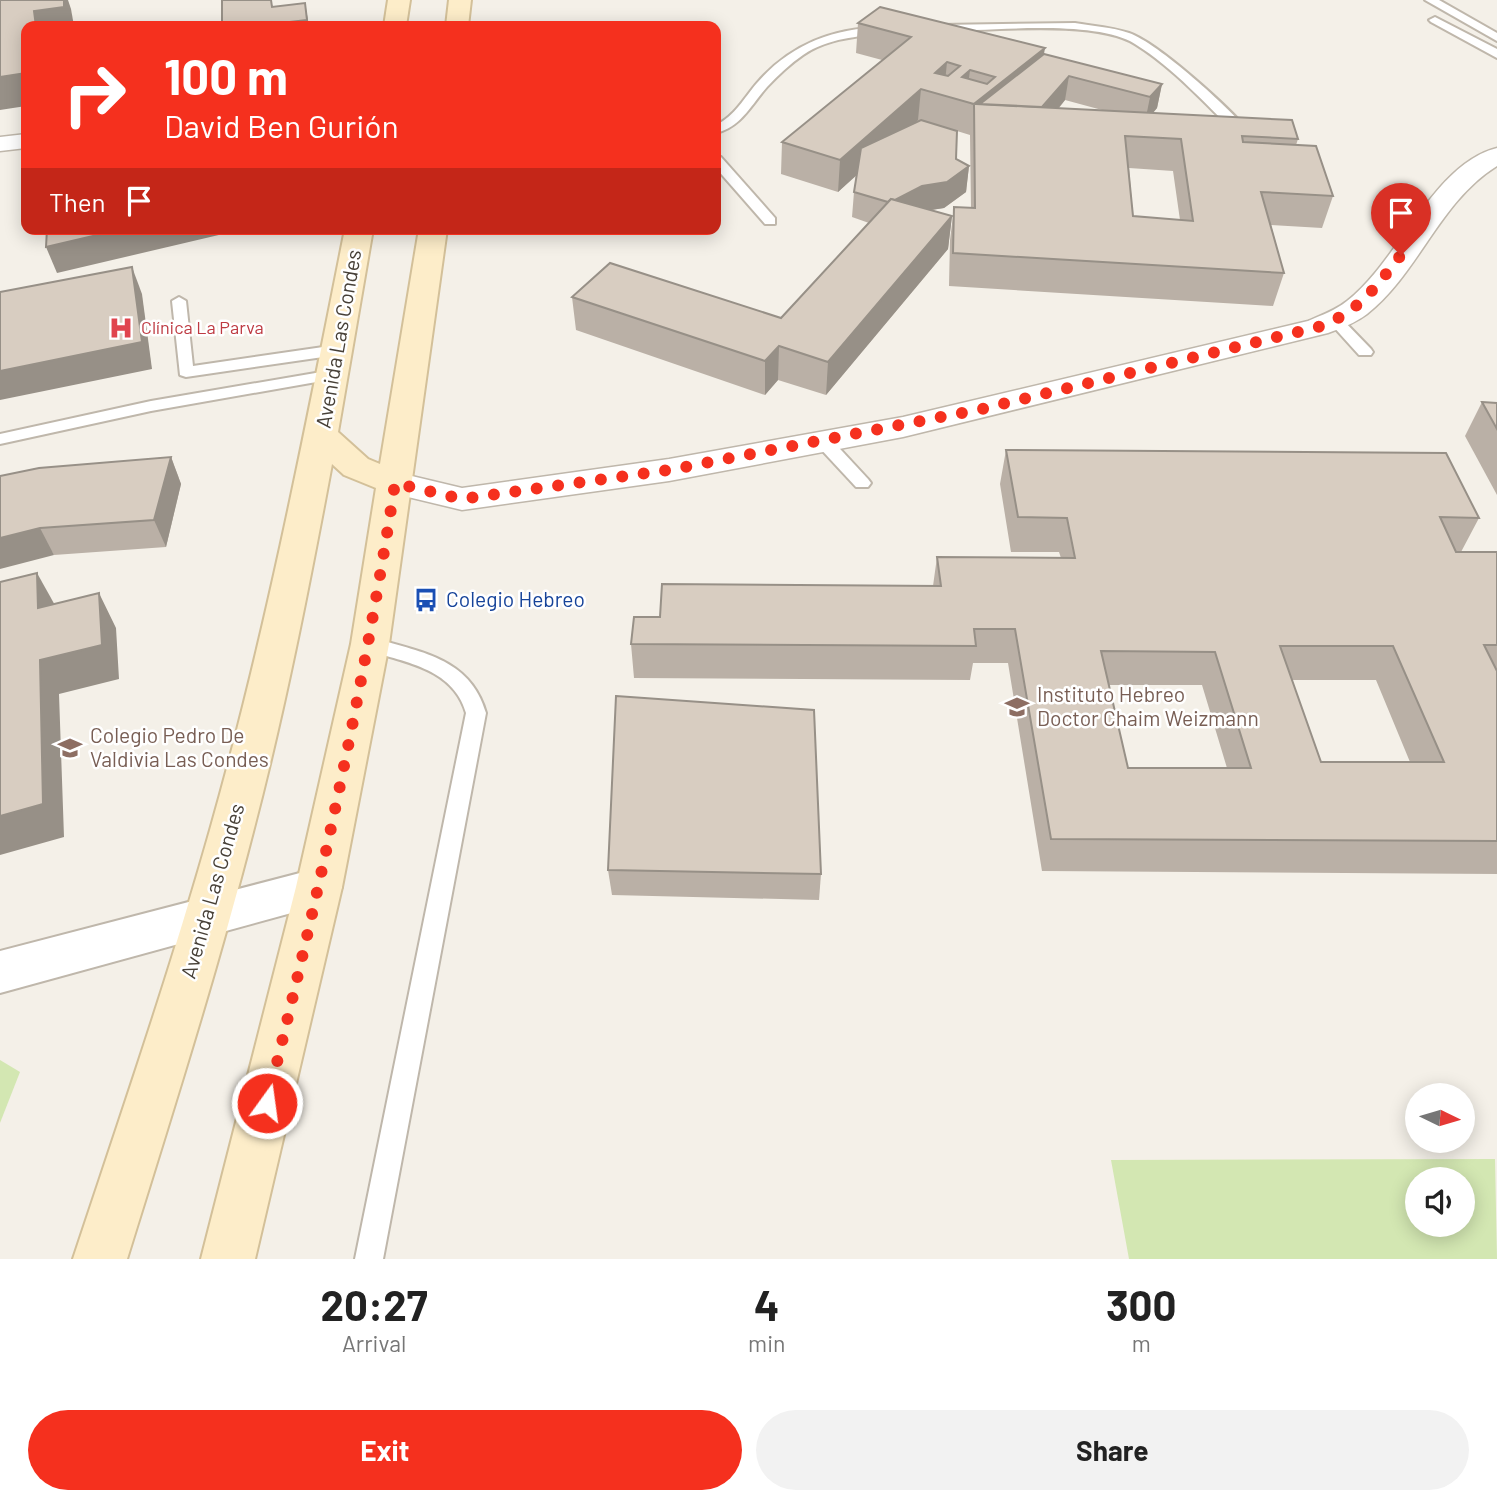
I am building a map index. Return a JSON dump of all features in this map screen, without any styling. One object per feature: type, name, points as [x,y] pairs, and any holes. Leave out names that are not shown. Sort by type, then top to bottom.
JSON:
[{"type":"main road","points":[[396,21],[400,0]]},
{"type":"main road","points":[[458,21],[460,0]]},
{"type":"main road","name":"Avenida Las Condes","points":[[100,1259],[208,915],[277,647],[322,436],[358,235]]},
{"type":"main road","points":[[228,1259],[319,887],[370,644],[432,235]]},
{"type":"main road","points":[[322,436],[356,467],[395,483]]},
{"type":"street","points":[[0,144],[21,142]]},
{"type":"street","points":[[395,483],[462,499],[669,470],[982,409],[1300,332],[1336,321],[1360,304],[1460,179],[1497,155]]},
{"type":"street","points":[[0,972],[319,887]]},
{"type":"lane","points":[[1431,0],[1497,38]]},
{"type":"lane","points":[[1435,20],[1497,54]]},
{"type":"lane","points":[[928,29],[1075,26],[1124,35],[1168,62],[1255,142]]},
{"type":"lane","points":[[721,126],[737,118],[763,84],[800,49],[832,35],[859,30],[901,29]]},
{"type":"lane","points":[[721,166],[770,221]]},
{"type":"lane","points":[[180,301],[186,372],[335,362]]},
{"type":"lane","points":[[1336,321],[1366,352]]},
{"type":"lane","points":[[0,439],[335,362]]},
{"type":"lane","points":[[823,441],[862,483]]},
{"type":"lane","points":[[369,1259],[476,713],[471,696],[462,683],[447,673],[370,644]]},
{"type":"green space","points":[[0,1060],[20,1072],[0,1123]]},
{"type":"green space","points":[[1495,1159],[1497,1259],[1129,1259],[1111,1160]]},
{"type":"building","points":[[0,0],[64,0],[64,7],[34,11],[35,21],[21,21],[21,74],[0,77]]},
{"type":"building","points":[[222,0],[271,0],[272,7],[305,3],[307,20],[298,21],[222,21]]},
{"type":"building","points":[[880,7],[1045,48],[974,104],[921,89],[840,160],[782,142],[911,37],[858,23]],"holes":[[[947,62],[960,66],[948,76],[935,73]],[[970,70],[995,77],[987,84],[962,77]]]},
{"type":"building","points":[[1044,54],[1162,84],[1150,97],[1069,76],[1042,107],[980,104]]},
{"type":"building","points":[[974,104],[1292,120],[1298,139],[1242,136],[1243,142],[1316,146],[1333,196],[1261,192],[1284,273],[953,253],[954,207],[975,208]],"holes":[[[1125,136],[1181,139],[1193,221],[1133,216]]]},
{"type":"building","points":[[921,120],[957,131],[956,159],[969,166],[947,182],[922,186],[888,202],[854,192],[861,148]]},
{"type":"building","points":[[891,199],[952,216],[828,362],[779,346],[765,361],[572,297],[610,263],[781,318]]},
{"type":"building","points":[[47,235],[97,235],[46,247]]},
{"type":"building","points":[[132,267],[142,342],[0,371],[0,292]]},
{"type":"building","points":[[1482,402],[1497,403],[1497,429]]},
{"type":"building","points":[[1006,450],[1446,453],[1479,518],[1440,517],[1456,552],[1497,552],[1497,645],[1484,645],[1497,671],[1497,841],[1051,839],[1015,629],[974,629],[976,646],[631,644],[634,617],[660,617],[662,584],[941,586],[937,557],[1075,558],[1067,518],[1018,517]],"holes":[[[1280,646],[1393,646],[1444,762],[1321,762]],[[1101,651],[1215,652],[1251,768],[1128,768]]]},
{"type":"building","points":[[171,457],[154,520],[40,528],[0,538],[0,476],[39,468]]},
{"type":"building","points":[[37,573],[38,608],[99,593],[102,645],[40,660],[43,804],[0,816],[0,582]]},
{"type":"building","points":[[616,696],[814,710],[821,874],[608,870]]},
{"type":"place","name":"Clínica La Parva","points":[[121,328]]},
{"type":"place","name":"Colegio Hebreo","points":[[426,600]]},
{"type":"place","name":"Instituto Hebreo Doctor Chaim Weizmann","points":[[1017,707]]},
{"type":"place","name":"Colegio Pedro De Valdivia Las Condes","points":[[70,748]]},
{"type":"route","points":[[267,1103],[319,887],[370,644],[395,483],[462,499],[669,470],[903,427],[1300,332],[1336,321],[1360,304],[1401,255]]}]
